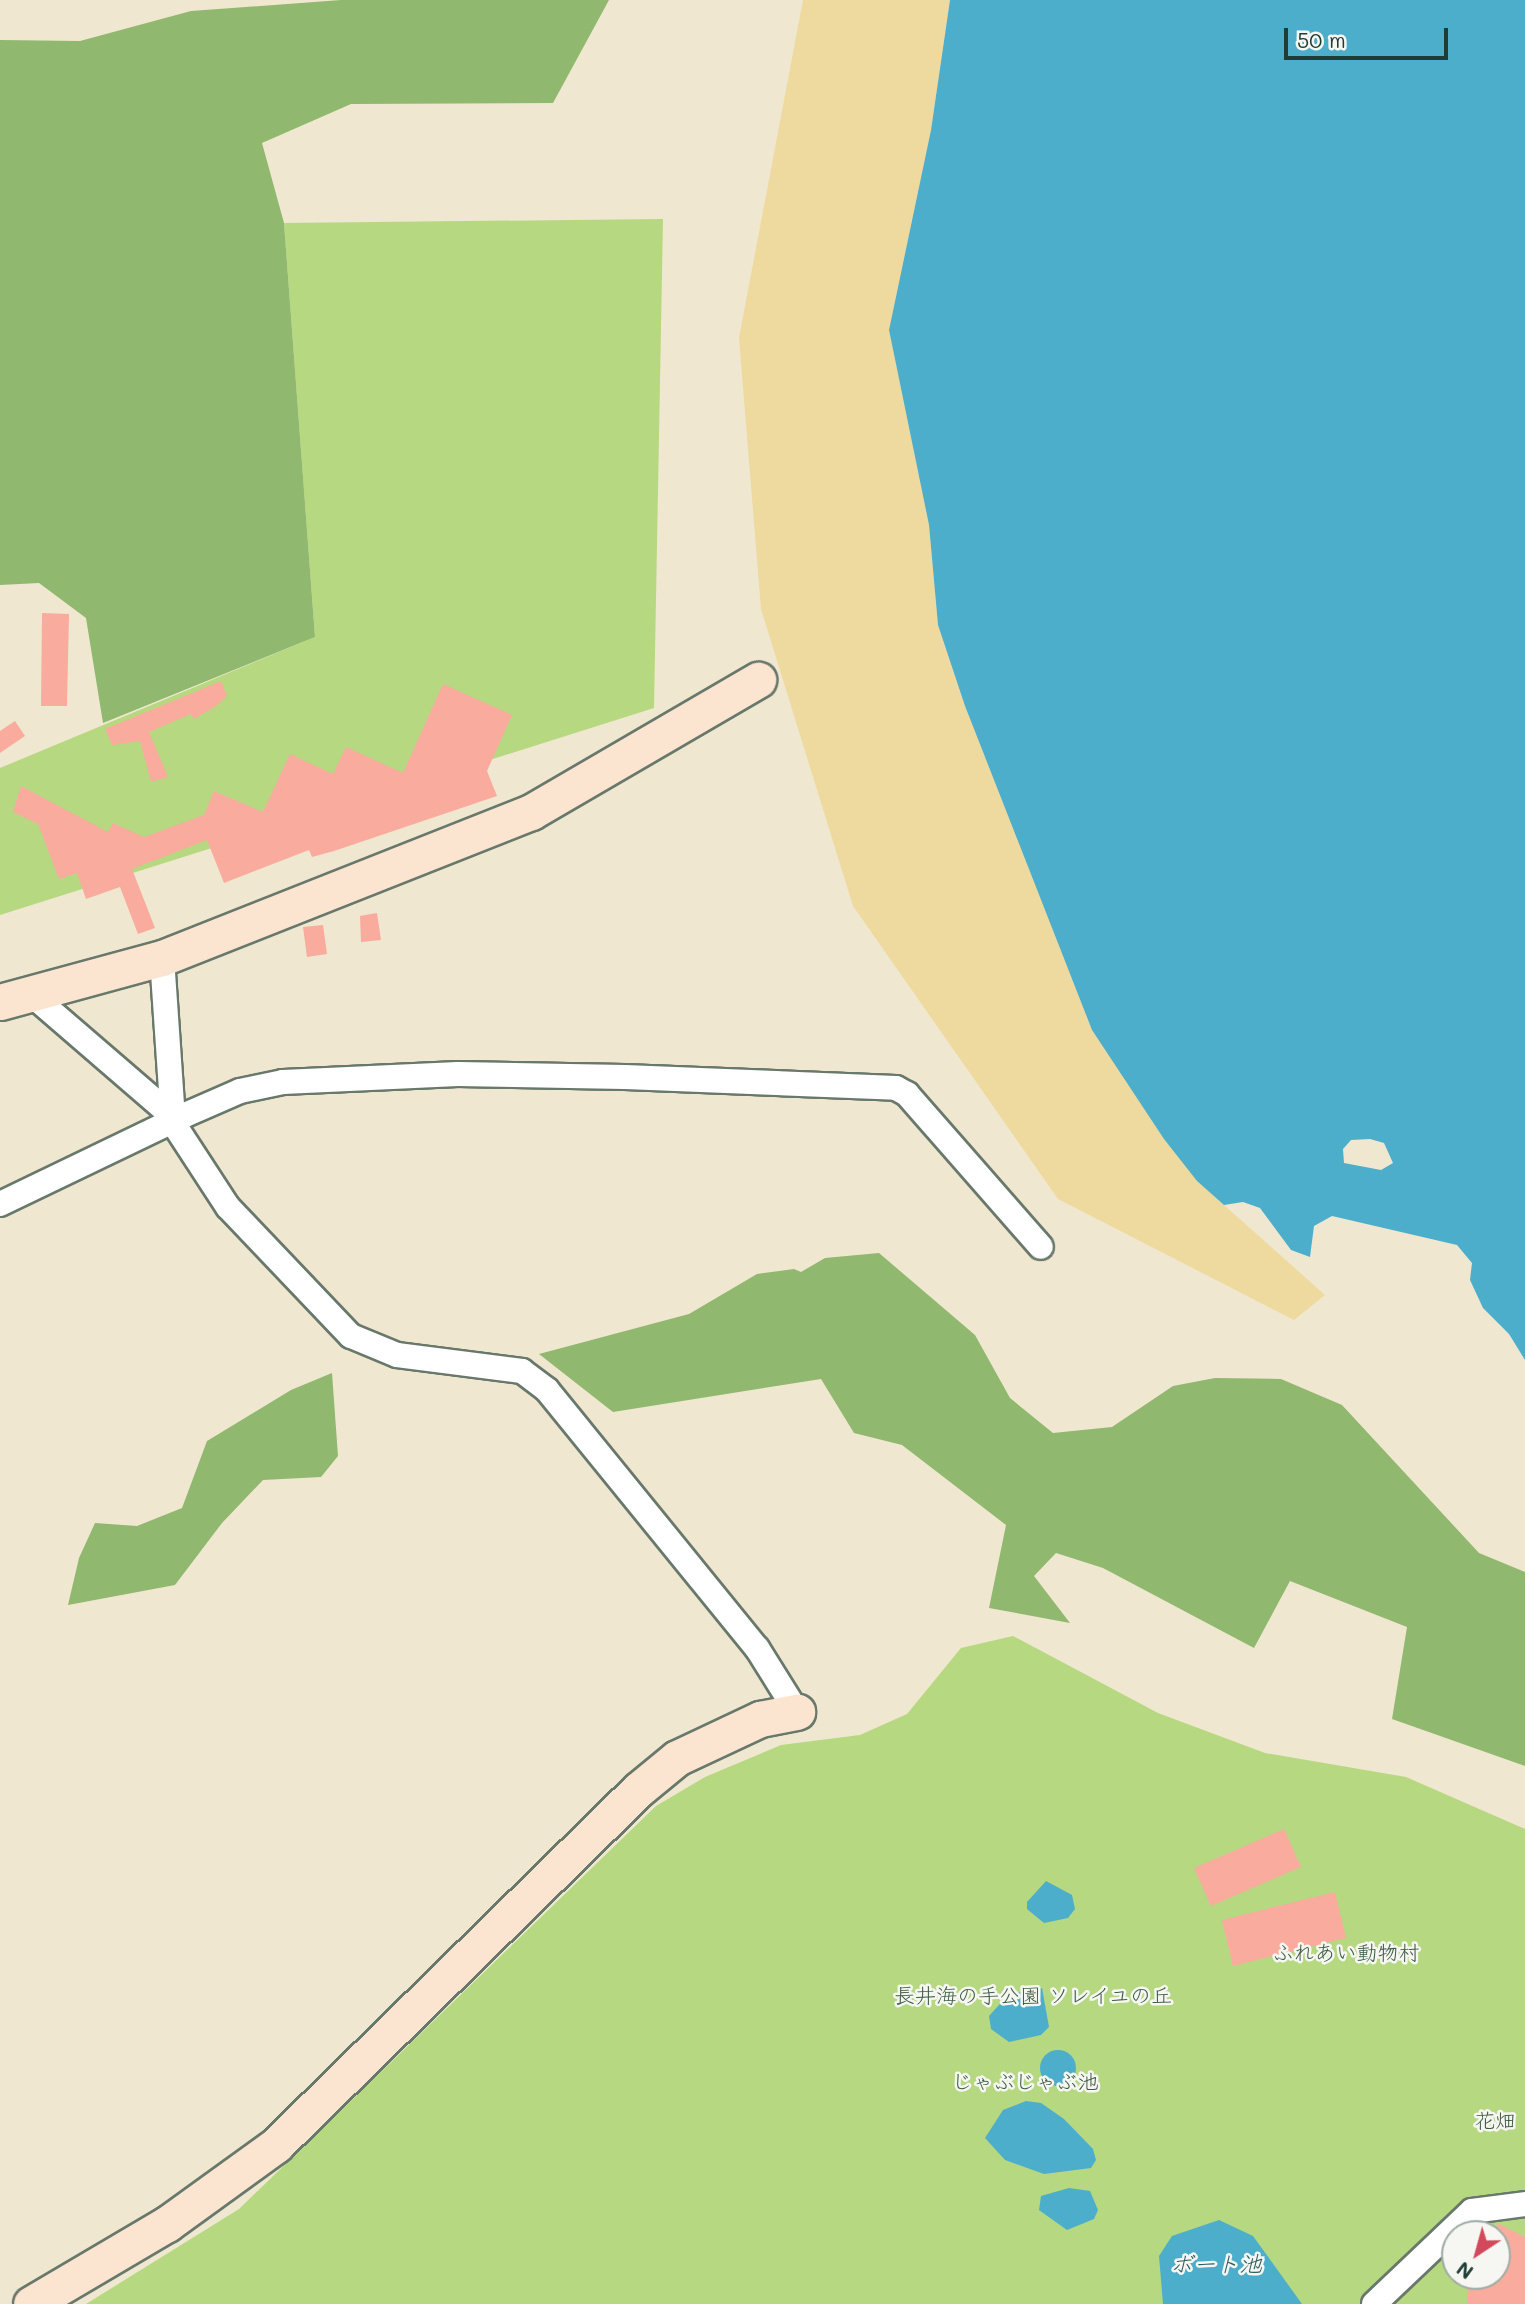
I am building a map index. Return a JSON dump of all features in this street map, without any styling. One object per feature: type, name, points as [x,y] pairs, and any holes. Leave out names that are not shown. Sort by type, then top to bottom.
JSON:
[{"type":"street","points":[[16,999],[162,958],[531,812],[758,680]]},
{"type":"street","points":[[162,958],[173,1120]]},
{"type":"street","points":[[16,999],[173,1120],[228,1207],[351,1336],[397,1355],[522,1371],[547,1390],[757,1648],[797,1712],[760,1719],[677,1758],[638,1790],[276,2145],[167,2224],[31,2304]]},
{"type":"street","points":[[0,1204],[173,1120],[240,1091],[310,1080],[509,1075],[897,1088],[907,1094],[1041,1247]]},
{"type":"street","points":[[1374,2304],[1472,2211],[1525,2204]]},
{"type":"green space","points":[[341,0],[609,0],[553,103],[351,104],[262,143],[284,223],[315,637],[103,723],[86,618],[39,583],[0,585],[0,40],[80,41],[191,11]]},
{"type":"green space","points":[[663,219],[654,708],[0,915],[0,768],[315,637],[284,223]]},
{"type":"green space","points":[[879,1253],[975,1335],[1010,1398],[1053,1433],[1112,1427],[1173,1386],[1215,1378],[1281,1379],[1342,1405],[1479,1553],[1525,1572],[1525,1766],[1392,1719],[1407,1627],[1290,1581],[1254,1648],[1103,1568],[1056,1553],[1034,1576],[1070,1623],[989,1608],[1006,1525],[902,1445],[854,1433],[821,1379],[613,1412],[539,1354],[689,1314],[757,1274],[794,1269],[801,1272],[825,1258]]},
{"type":"green space","points":[[332,1373],[338,1456],[321,1477],[263,1480],[222,1523],[175,1585],[68,1605],[79,1558],[95,1523],[137,1526],[182,1508],[207,1441],[291,1390]]},
{"type":"green space","name":"長井海の手公園 ソレイユの丘","points":[[1013,1636],[1158,1713],[1265,1753],[1406,1777],[1525,1829],[1525,2304],[86,2304],[239,2209],[656,1806],[705,1777],[781,1745],[860,1735],[907,1714],[961,1648]]},
{"type":"sand","points":[[803,0],[950,0],[931,130],[889,330],[929,525],[938,625],[965,706],[1092,1030],[1197,1181],[1325,1295],[1294,1320],[1058,1199],[853,906],[761,609],[739,338]]},
{"type":"water","points":[[950,0],[1525,0],[1525,1360],[1509,1334],[1483,1308],[1470,1280],[1472,1263],[1457,1245],[1332,1216],[1314,1226],[1310,1257],[1291,1250],[1260,1208],[1243,1202],[1224,1205],[1197,1181],[1164,1139],[1092,1030],[965,706],[938,625],[929,525],[889,330],[931,130]],"holes":[[[1370,1139],[1384,1143],[1393,1163],[1381,1170],[1344,1163],[1343,1149],[1351,1140]]]},
{"type":"water","points":[[1046,1881],[1072,1895],[1075,1909],[1068,1918],[1044,1923],[1027,1909],[1027,1902]]},
{"type":"water","points":[[1042,1988],[1049,2027],[1041,2035],[1009,2042],[991,2029],[989,2016],[1008,1995]]},
{"type":"water","points":[[1058,2050],[1071,2055],[1076,2068],[1071,2081],[1058,2086],[1045,2081],[1040,2068],[1045,2055]]},
{"type":"water","points":[[1026,2101],[1041,2103],[1064,2119],[1093,2149],[1096,2160],[1091,2168],[1044,2174],[1005,2160],[985,2138],[1003,2110]]},
{"type":"water","points":[[1069,2188],[1090,2191],[1098,2210],[1094,2219],[1067,2230],[1039,2210],[1041,2196]]},
{"type":"water","name":"ボート池","points":[[1219,2220],[1253,2236],[1302,2304],[1163,2304],[1159,2256],[1172,2236]]},
{"type":"building","points":[[42,613],[69,614],[67,706],[41,706]]},
{"type":"building","points":[[221,681],[227,696],[216,706],[194,719],[191,714],[149,732],[168,777],[151,782],[140,741],[112,745],[105,729]]},
{"type":"building","points":[[443,684],[512,715],[487,771],[497,796],[334,851],[312,857],[309,850],[224,883],[207,840],[132,869],[155,928],[138,934],[120,887],[86,899],[77,873],[59,879],[38,824],[13,812],[21,786],[108,832],[113,823],[144,837],[204,815],[214,791],[263,812],[290,754],[333,774],[346,747],[403,773]]},
{"type":"building","points":[[15,721],[25,736],[0,753],[0,731]]},
{"type":"building","points":[[377,913],[381,940],[361,942],[360,916]]},
{"type":"building","points":[[323,925],[327,954],[307,957],[303,927]]},
{"type":"building","points":[[1284,1829],[1301,1867],[1211,1906],[1194,1868]]},
{"type":"building","points":[[1335,1892],[1346,1938],[1233,1966],[1222,1920]]},
{"type":"building","points":[[1511,2230],[1525,2237],[1525,2304],[1467,2304],[1468,2290],[1511,2290]]},
{"type":"park label","name":"ふれあい動物村","points":[[1346,1952]]},
{"type":"park label","name":"じゃぶじゃぶ池","points":[[1025,2081]]},
{"type":"park label","name":"花畑","points":[[1495,2120]]}]
